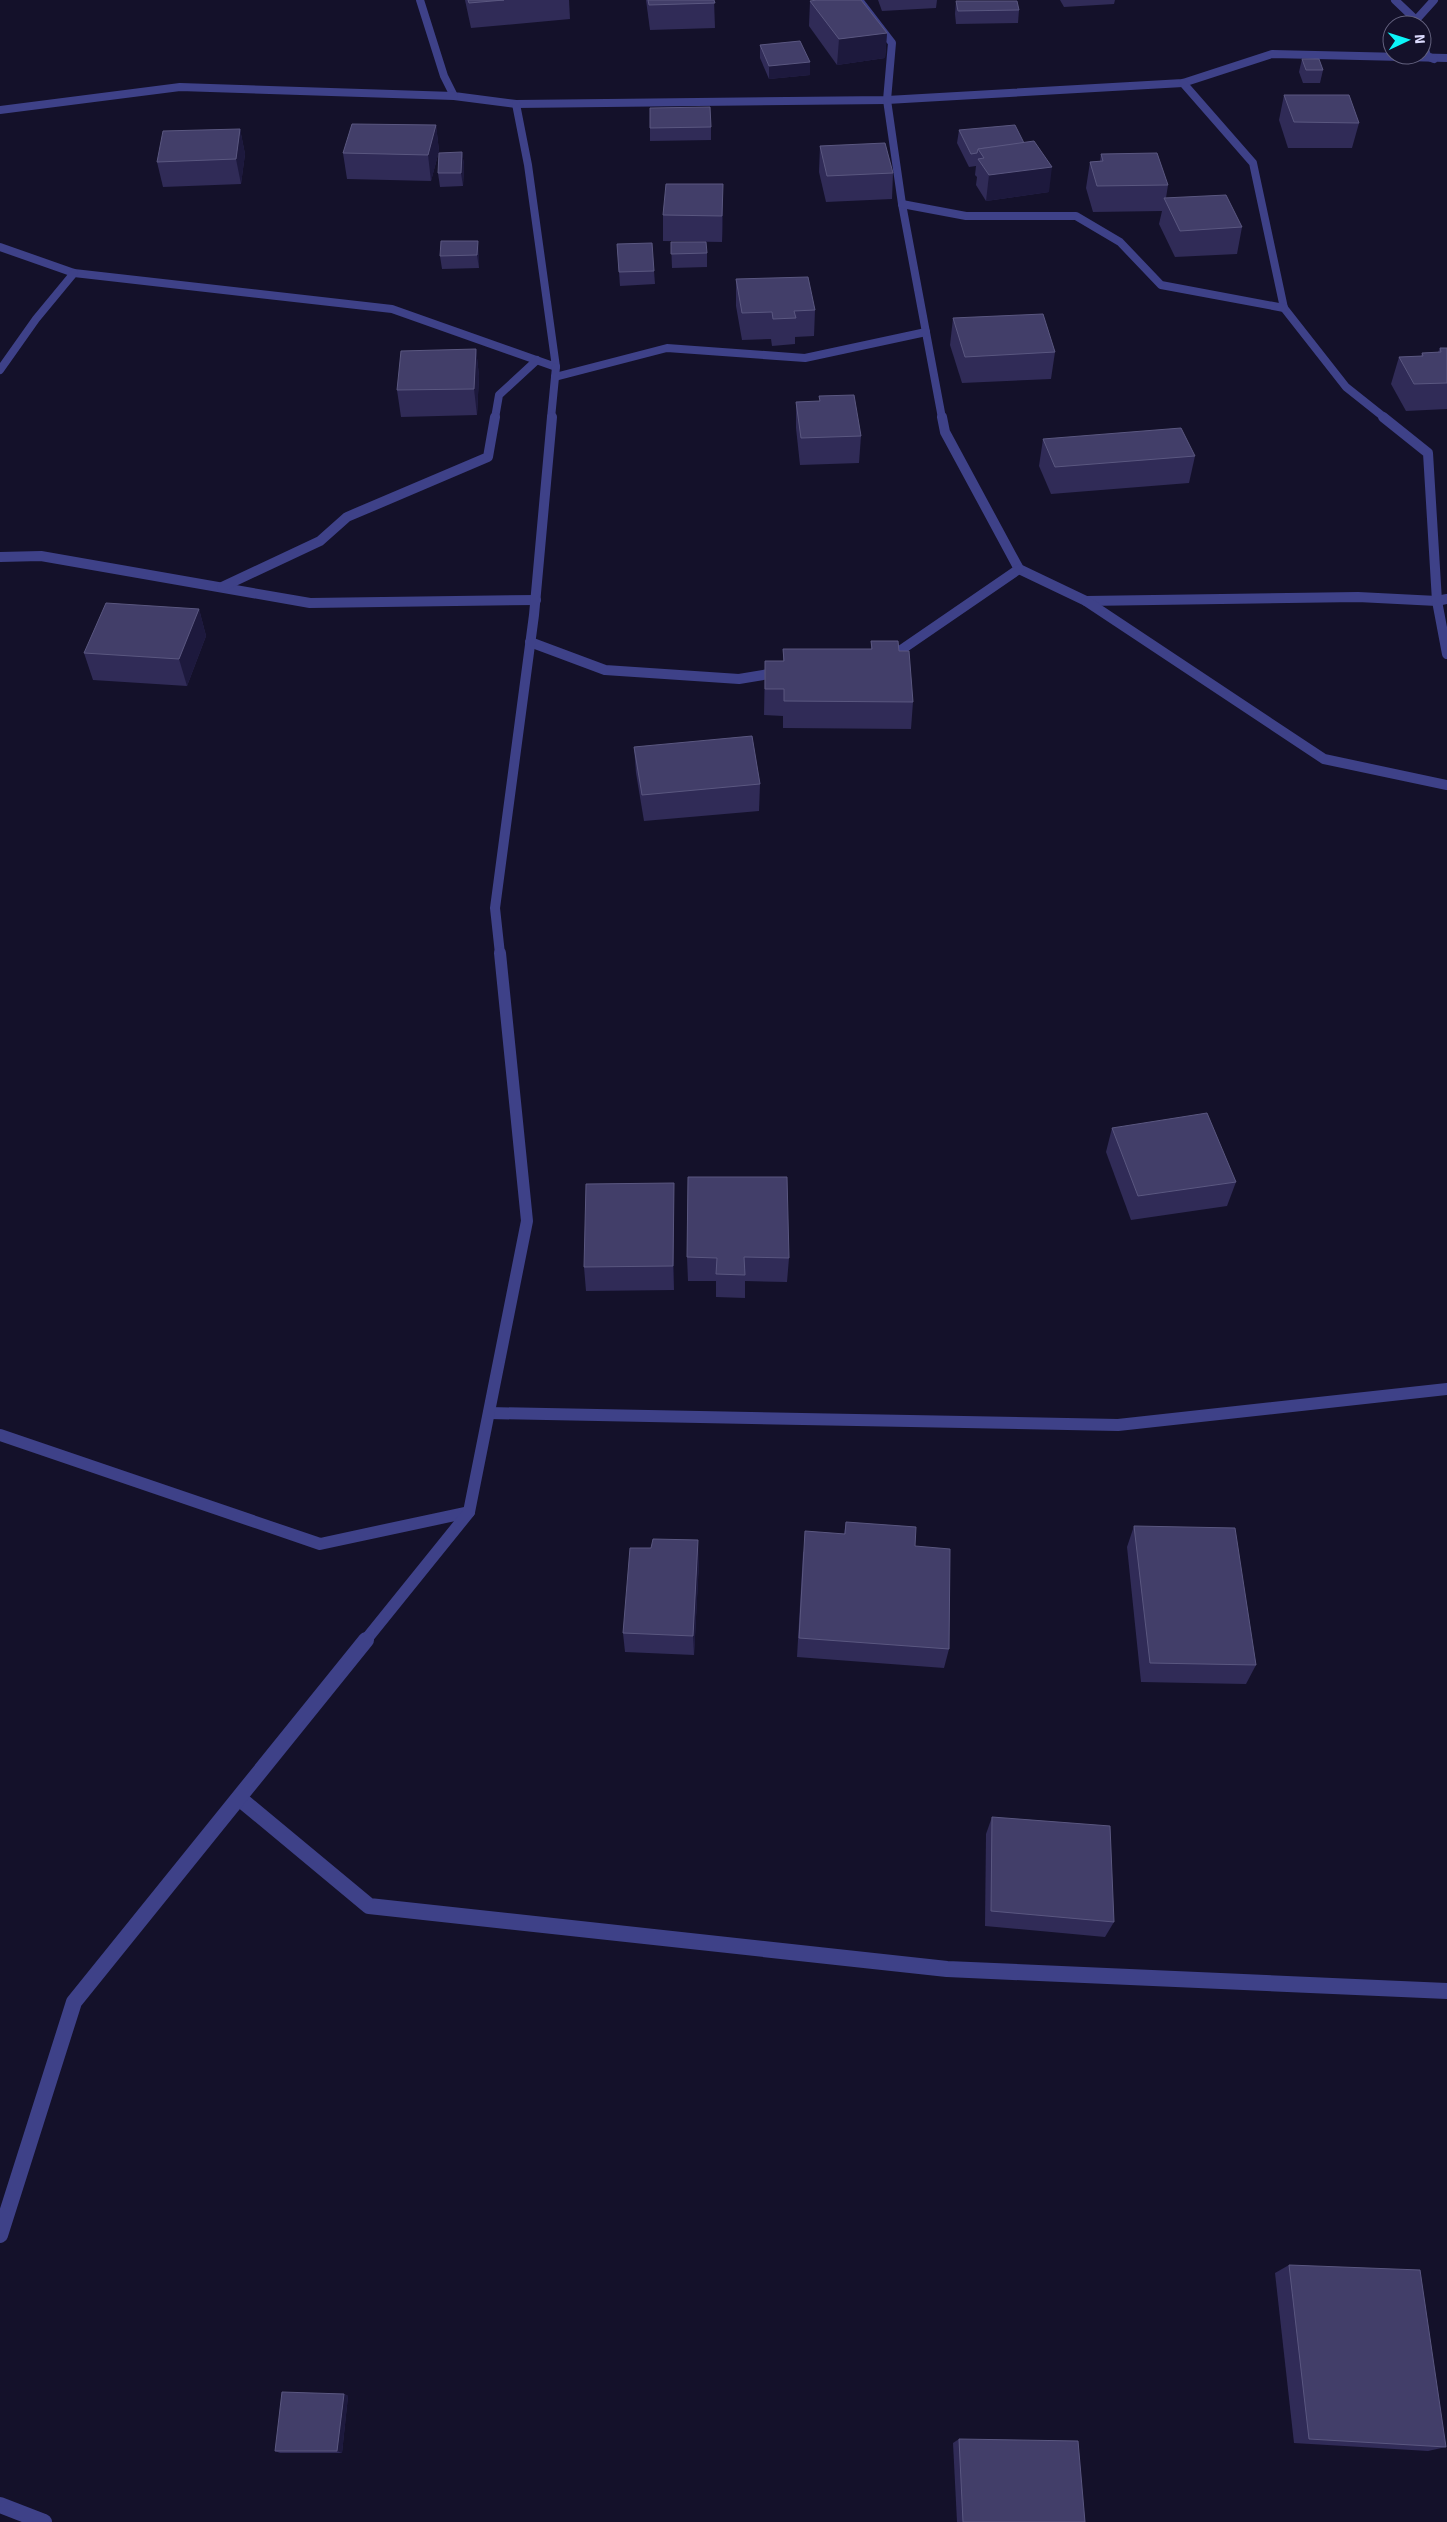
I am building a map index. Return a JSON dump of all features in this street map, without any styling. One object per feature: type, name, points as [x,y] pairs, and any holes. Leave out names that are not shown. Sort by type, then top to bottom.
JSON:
[{"type":"street","points":[[420,0],[444,76],[454,96]]},
{"type":"street","points":[[859,0],[892,44],[888,100],[902,204],[945,432],[1019,569],[1086,601],[1324,758],[1447,785]]},
{"type":"street","points":[[1395,0],[1410,15]]},
{"type":"street","points":[[1422,15],[1434,0]]},
{"type":"street","points":[[0,110],[180,87],[454,96],[516,104],[888,100],[1183,83],[1272,54],[1382,55]]},
{"type":"street","points":[[1432,56],[1447,58]]},
{"type":"street","points":[[1432,58],[1447,66]]},
{"type":"street","points":[[1183,83],[1252,163],[1284,308],[1346,386],[1428,453],[1437,601],[1447,654]]},
{"type":"street","points":[[0,2235],[74,2002],[469,1512],[526,1221],[495,908],[536,600],[556,372],[528,165],[516,104]]},
{"type":"street","points":[[902,204],[966,216],[1076,216],[1120,242],[1160,284],[1284,308]]},
{"type":"street","points":[[0,247],[74,272],[392,309],[537,360],[556,372],[667,348],[805,358],[926,332]]},
{"type":"street","points":[[0,370],[36,319],[74,272]]},
{"type":"street","points":[[222,588],[320,541],[347,517],[488,456],[499,395],[537,360]]},
{"type":"street","points":[[0,556],[41,556],[310,603],[536,600]]},
{"type":"street","points":[[872,655],[901,650],[1019,569]]},
{"type":"street","points":[[1086,601],[1358,597],[1437,601],[1447,599]]},
{"type":"street","points":[[530,642],[605,670],[739,679],[796,669]]},
{"type":"street","points":[[489,1413],[1118,1425],[1447,1389]]},
{"type":"street","points":[[0,1435],[320,1544],[469,1512]]},
{"type":"street","points":[[239,1798],[369,1906],[947,1969],[1447,1990]]},
{"type":"street","points":[[0,2505],[44,2522]]},
{"type":"building","points":[[468,0],[504,0],[469,3]]},
{"type":"building","points":[[648,0],[714,0],[715,3],[649,5]]},
{"type":"building","points":[[861,0],[887,33],[839,39],[810,1]]},
{"type":"building","points":[[956,1],[1017,1],[1019,10],[958,11]]},
{"type":"building","points":[[800,41],[810,62],[769,66],[760,45]]},
{"type":"building","points":[[1302,59],[1319,59],[1323,70],[1306,70]]},
{"type":"building","points":[[1284,95],[1349,95],[1359,123],[1294,122]]},
{"type":"building","points":[[710,107],[711,127],[650,128],[650,108]]},
{"type":"building","points":[[352,124],[436,125],[428,155],[343,153]]},
{"type":"building","points":[[1015,125],[1024,143],[978,149],[977,153],[971,154],[959,130]]},
{"type":"building","points":[[240,129],[236,159],[157,162],[163,131]]},
{"type":"building","points":[[1034,141],[1052,167],[989,175],[978,159],[984,158],[978,149]]},
{"type":"building","points":[[885,143],[893,173],[827,176],[820,146]]},
{"type":"building","points":[[462,152],[461,173],[438,173],[439,153]]},
{"type":"building","points":[[1157,153],[1168,185],[1097,186],[1090,162],[1103,161],[1101,154]]},
{"type":"building","points":[[666,184],[723,184],[722,216],[663,215]]},
{"type":"building","points":[[1226,195],[1242,227],[1180,231],[1164,198]]},
{"type":"building","points":[[441,241],[478,241],[477,255],[440,256]]},
{"type":"building","points":[[671,242],[706,242],[707,253],[671,254]]},
{"type":"building","points":[[652,243],[654,271],[619,272],[617,244]]},
{"type":"building","points":[[808,277],[815,310],[794,311],[796,318],[773,319],[772,312],[742,313],[736,279]]},
{"type":"building","points":[[1043,314],[1055,352],[965,357],[953,318]]},
{"type":"building","points":[[1440,348],[1447,348],[1447,383],[1414,384],[1399,357],[1423,356],[1422,353],[1441,352]]},
{"type":"building","points":[[476,349],[474,389],[397,390],[401,351]]},
{"type":"building","points":[[854,395],[861,436],[801,438],[796,402],[820,401],[819,396]]},
{"type":"building","points":[[1181,428],[1195,456],[1055,467],[1043,439]]},
{"type":"building","points":[[106,603],[199,609],[179,659],[84,653]]},
{"type":"building","points":[[871,641],[898,641],[899,651],[909,651],[913,702],[784,701],[784,689],[765,689],[765,661],[784,661],[783,649],[872,649]]},
{"type":"building","points":[[752,736],[760,784],[642,795],[634,747]]},
{"type":"building","points":[[1207,1113],[1236,1182],[1138,1196],[1112,1128]]},
{"type":"building","points":[[688,1177],[787,1177],[789,1258],[744,1257],[745,1275],[716,1274],[717,1258],[687,1257]]},
{"type":"building","points":[[674,1183],[673,1266],[584,1267],[586,1184]]},
{"type":"building","points":[[846,1522],[916,1527],[915,1546],[950,1549],[949,1649],[799,1638],[805,1531],[845,1534]]},
{"type":"building","points":[[1134,1526],[1235,1528],[1256,1665],[1150,1663]]},
{"type":"building","points":[[653,1539],[698,1540],[693,1636],[623,1633],[630,1548],[651,1548]]},
{"type":"building","points":[[992,1817],[1110,1826],[1114,1922],[991,1911]]},
{"type":"building","points":[[1289,2265],[1420,2270],[1446,2447],[1309,2439]]},
{"type":"building","points":[[282,2392],[344,2394],[337,2451],[275,2451]]},
{"type":"building","points":[[959,2439],[1078,2441],[1085,2522],[963,2522]]}]
